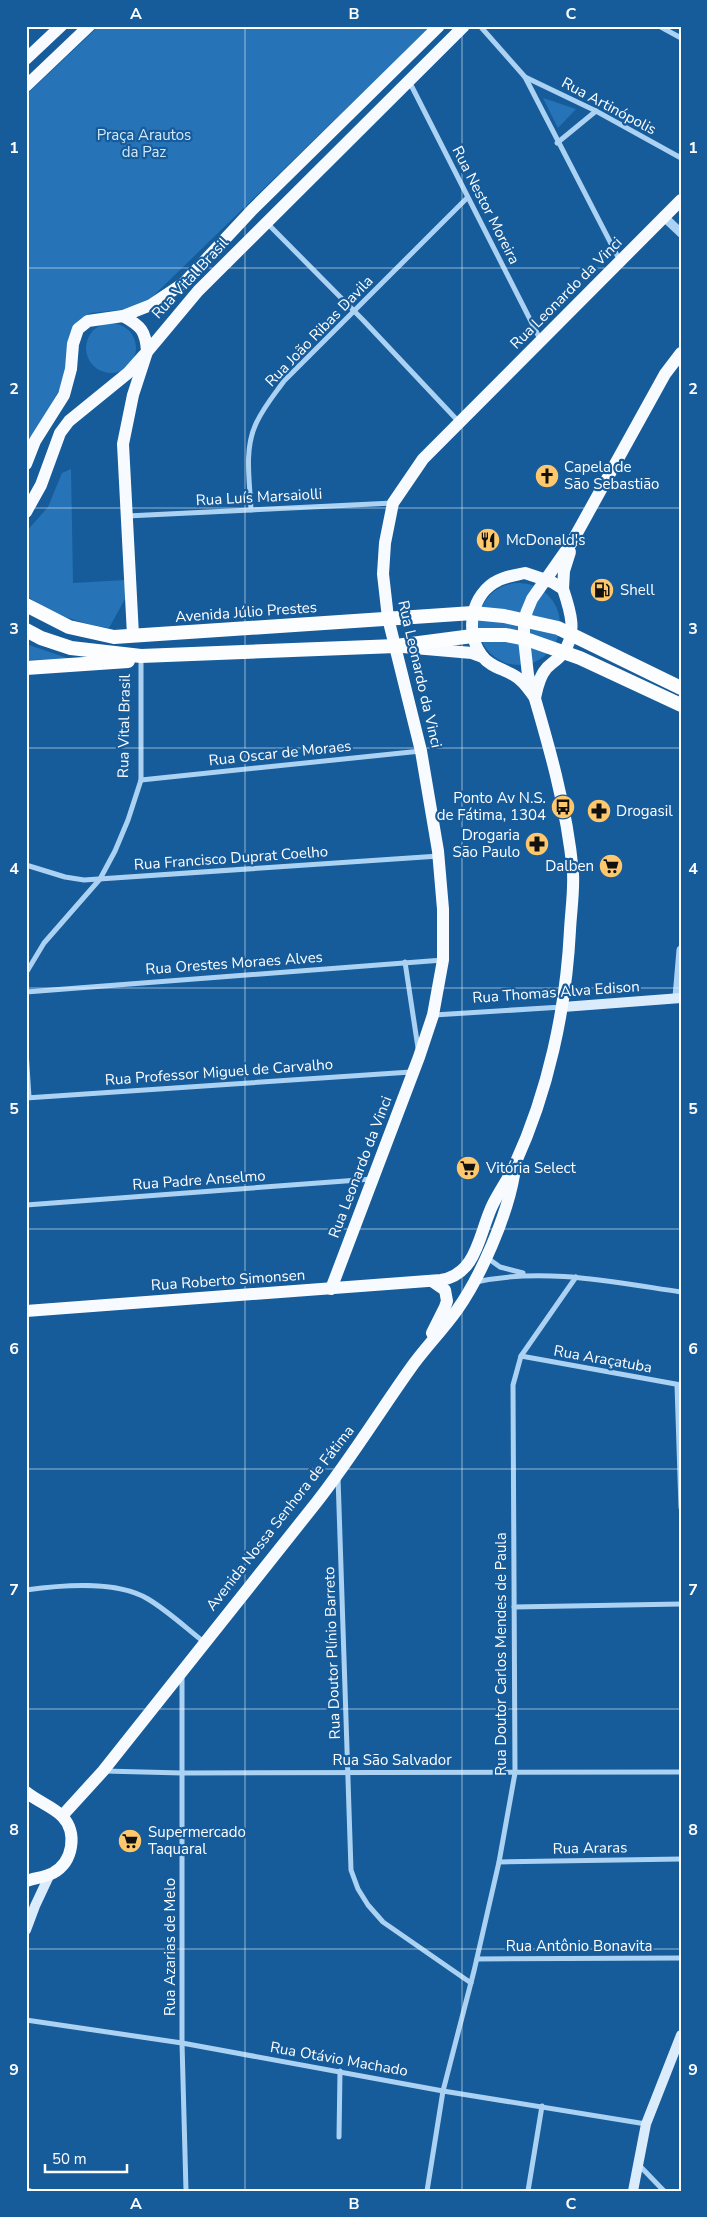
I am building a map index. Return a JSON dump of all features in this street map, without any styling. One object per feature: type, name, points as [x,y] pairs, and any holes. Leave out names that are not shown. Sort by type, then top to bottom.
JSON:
[{"type":"highway","name":"Avenida Júlio Prestes","points":[[26,605],[69,627],[114,637],[473,613],[543,623],[571,635]]},
{"type":"highway","points":[[26,630],[41,638],[71,648],[141,656],[396,646],[473,636],[506,635],[524,639],[580,658],[681,705]]},
{"type":"highway","points":[[571,635],[681,688]]},
{"type":"highway","points":[[26,668],[124,662],[141,656]]},
{"type":"main road","points":[[26,59],[61,26]]},
{"type":"main road","points":[[26,86],[89,26]]},
{"type":"main road","name":"Rua Vital Brasil","points":[[26,464],[35,441],[64,395],[72,369],[73,344],[78,329],[88,321],[123,316],[151,305],[184,283],[252,210],[439,26]]},
{"type":"main road","name":"Rua Vital Brasil","points":[[133,635],[123,444],[133,395],[147,352],[198,291],[464,26]]},
{"type":"main road","name":"Rua Leonardo da Vinci","points":[[331,1289],[420,1057],[434,1015],[443,960],[439,856],[421,751],[388,618],[384,566],[385,543],[393,503],[423,459],[681,200]]},
{"type":"main road","points":[[26,512],[41,485],[54,447],[65,427],[104,391],[128,373],[147,352],[146,336],[141,329],[123,316]]},
{"type":"main road","name":"Avenida Nossa Senhora de Fátima","points":[[62,1816],[103,1771],[338,1475],[420,1355],[457,1310],[474,1282],[486,1256],[509,1194],[515,1165],[541,1095],[563,1007],[569,959],[573,872],[563,807],[527,666],[524,620],[532,599],[572,542],[664,374],[681,353]]},
{"type":"main road","points":[[535,698],[539,681],[545,670],[564,653],[571,635],[572,621],[563,589],[564,571],[572,542]]},
{"type":"main road","name":"Avenida Nossa Senhora de Fátima","points":[[473,613],[478,600],[492,585],[512,575],[544,568],[555,560],[572,542]]},
{"type":"main road","points":[[525,573],[546,580],[563,589]]},
{"type":"main road","points":[[473,613],[473,636],[483,657]]},
{"type":"main road","points":[[396,646],[433,651],[472,653],[483,657],[501,670],[515,676],[525,684],[535,698]]},
{"type":"main road","name":"Rua Thomas Alva Edison","points":[[563,1007],[679,998]]},
{"type":"main road","name":"Avenida Nossa Senhora de Fátima","points":[[432,1281],[448,1279],[458,1275],[468,1266],[492,1206],[515,1165]]},
{"type":"main road","points":[[432,1281],[458,1284],[474,1282]]},
{"type":"main road","points":[[420,1355],[447,1301],[445,1290],[432,1281]]},
{"type":"main road","name":"Rua Roberto Simonsen","points":[[26,1311],[432,1281]]},
{"type":"main road","points":[[26,1792],[62,1816],[70,1832],[71,1850],[66,1861],[50,1874],[26,1881]]},
{"type":"main road","points":[[26,1930],[50,1874]]},
{"type":"main road","points":[[633,2191],[646,2124],[681,2035]]},
{"type":"street","points":[[480,26],[525,77],[557,143],[620,262]]},
{"type":"street","points":[[659,26],[681,38]]},
{"type":"street","name":"Rua Artinópolis","points":[[525,77],[596,111],[681,158]]},
{"type":"street","name":"Rua Nestor Moreira","points":[[408,80],[541,341]]},
{"type":"street","points":[[557,143],[596,111]]},
{"type":"street","name":"Rua João Ribas Davila","points":[[251,510],[249,449],[254,426],[268,402],[284,380],[467,198]]},
{"type":"street","points":[[663,216],[681,233]]},
{"type":"street","points":[[267,222],[355,311],[460,422]]},
{"type":"street","name":"Rua Luís Marsaiolli","points":[[126,516],[393,503]]},
{"type":"street","name":"Rua Vital Brasil","points":[[26,973],[44,943],[100,879],[115,851],[141,780],[141,656]]},
{"type":"street","name":"Rua Oscar de Moraes","points":[[141,780],[421,751]]},
{"type":"street","name":"Rua Francisco Duprat Coelho","points":[[26,865],[65,877],[84,880],[439,856]]},
{"type":"street","points":[[679,998],[681,950]]},
{"type":"street","name":"Rua Orestes Moraes Alves","points":[[26,992],[443,960]]},
{"type":"street","points":[[404,962],[420,1057]]},
{"type":"street","name":"Rua Thomas Alva Edison","points":[[434,1015],[563,1007]]},
{"type":"street","points":[[26,1051],[28,1097]]},
{"type":"street","name":"Rua Professor Miguel de Carvalho","points":[[28,1097],[414,1071]]},
{"type":"street","name":"Rua Padre Anselmo","points":[[26,1205],[374,1179]]},
{"type":"street","points":[[486,1256],[500,1267],[529,1275]]},
{"type":"street","points":[[474,1282],[529,1275],[576,1277],[681,1292]]},
{"type":"street","name":"Rua Doutor Carlos Mendes de Paula","points":[[427,2191],[443,2091],[477,1959],[499,1862],[515,1773],[513,1384],[521,1356],[576,1277]]},
{"type":"street","name":"Rua Araçatuba","points":[[521,1356],[679,1385]]},
{"type":"street","points":[[679,1385],[681,1508]]},
{"type":"street","name":"Rua Doutor Plínio Barreto","points":[[338,1475],[351,1870],[363,1897],[383,1922],[471,1983]]},
{"type":"street","points":[[26,1590],[83,1585],[128,1591],[148,1599],[204,1642]]},
{"type":"street","points":[[514,1607],[681,1604]]},
{"type":"street","name":"Rua Azarias de Melo","points":[[182,1672],[182,2043],[186,2191]]},
{"type":"street","name":"Rua São Salvador","points":[[103,1771],[182,1773],[681,1772]]},
{"type":"street","name":"Rua Araras","points":[[499,1862],[681,1859]]},
{"type":"street","name":"Rua Antônio Bonavita","points":[[477,1959],[681,1958]]},
{"type":"street","name":"Rua Otávio Machado","points":[[26,2020],[182,2043],[443,2091],[646,2124]]},
{"type":"street","points":[[339,2137],[340,2071]]},
{"type":"street","points":[[528,2191],[542,2106]]},
{"type":"street","points":[[638,2163],[664,2191]]},
{"type":"street","points":[[26,2190],[30,2191]]},
{"type":"green space","name":"Praça Arautos da Paz","points":[[99,26],[431,26],[148,301],[129,309],[90,313],[78,321],[61,387],[26,447],[26,95]]},
{"type":"green space","points":[[543,98],[576,109],[558,128]]},
{"type":"green space","points":[[106,323],[116,323],[129,330],[136,343],[136,353],[129,366],[116,373],[106,373],[97,369],[90,362],[86,353],[86,343],[90,334],[97,327]]},
{"type":"green space","points":[[71,469],[73,583],[126,580],[125,599],[109,628],[65,617],[35,602],[26,595],[26,532],[48,507],[62,473]]},
{"type":"green space","points":[[519,583],[535,586],[548,595],[557,608],[560,624],[557,640],[548,653],[535,662],[519,665],[503,662],[490,653],[481,640],[478,624],[481,608],[490,595],[503,586]]},
{"type":"green space","points":[[26,644],[70,659],[26,660]]},
{"type":"place","name":"Capela de São Sebastião","points":[[547,476]]},
{"type":"place","name":"McDonald's","points":[[488,540]]},
{"type":"place","name":"Shell","points":[[602,590]]},
{"type":"place","name":"Ponto Av N.S. de Fátima, 1304","points":[[563,807]]},
{"type":"place","name":"Drogasil","points":[[599,811]]},
{"type":"place","name":"Drogaria São Paulo","points":[[537,844]]},
{"type":"place","name":"Dalben","points":[[611,866]]},
{"type":"place","name":"Vitória Select","points":[[468,1168]]},
{"type":"place","name":"Supermercado Taquaral","points":[[130,1841]]}]
